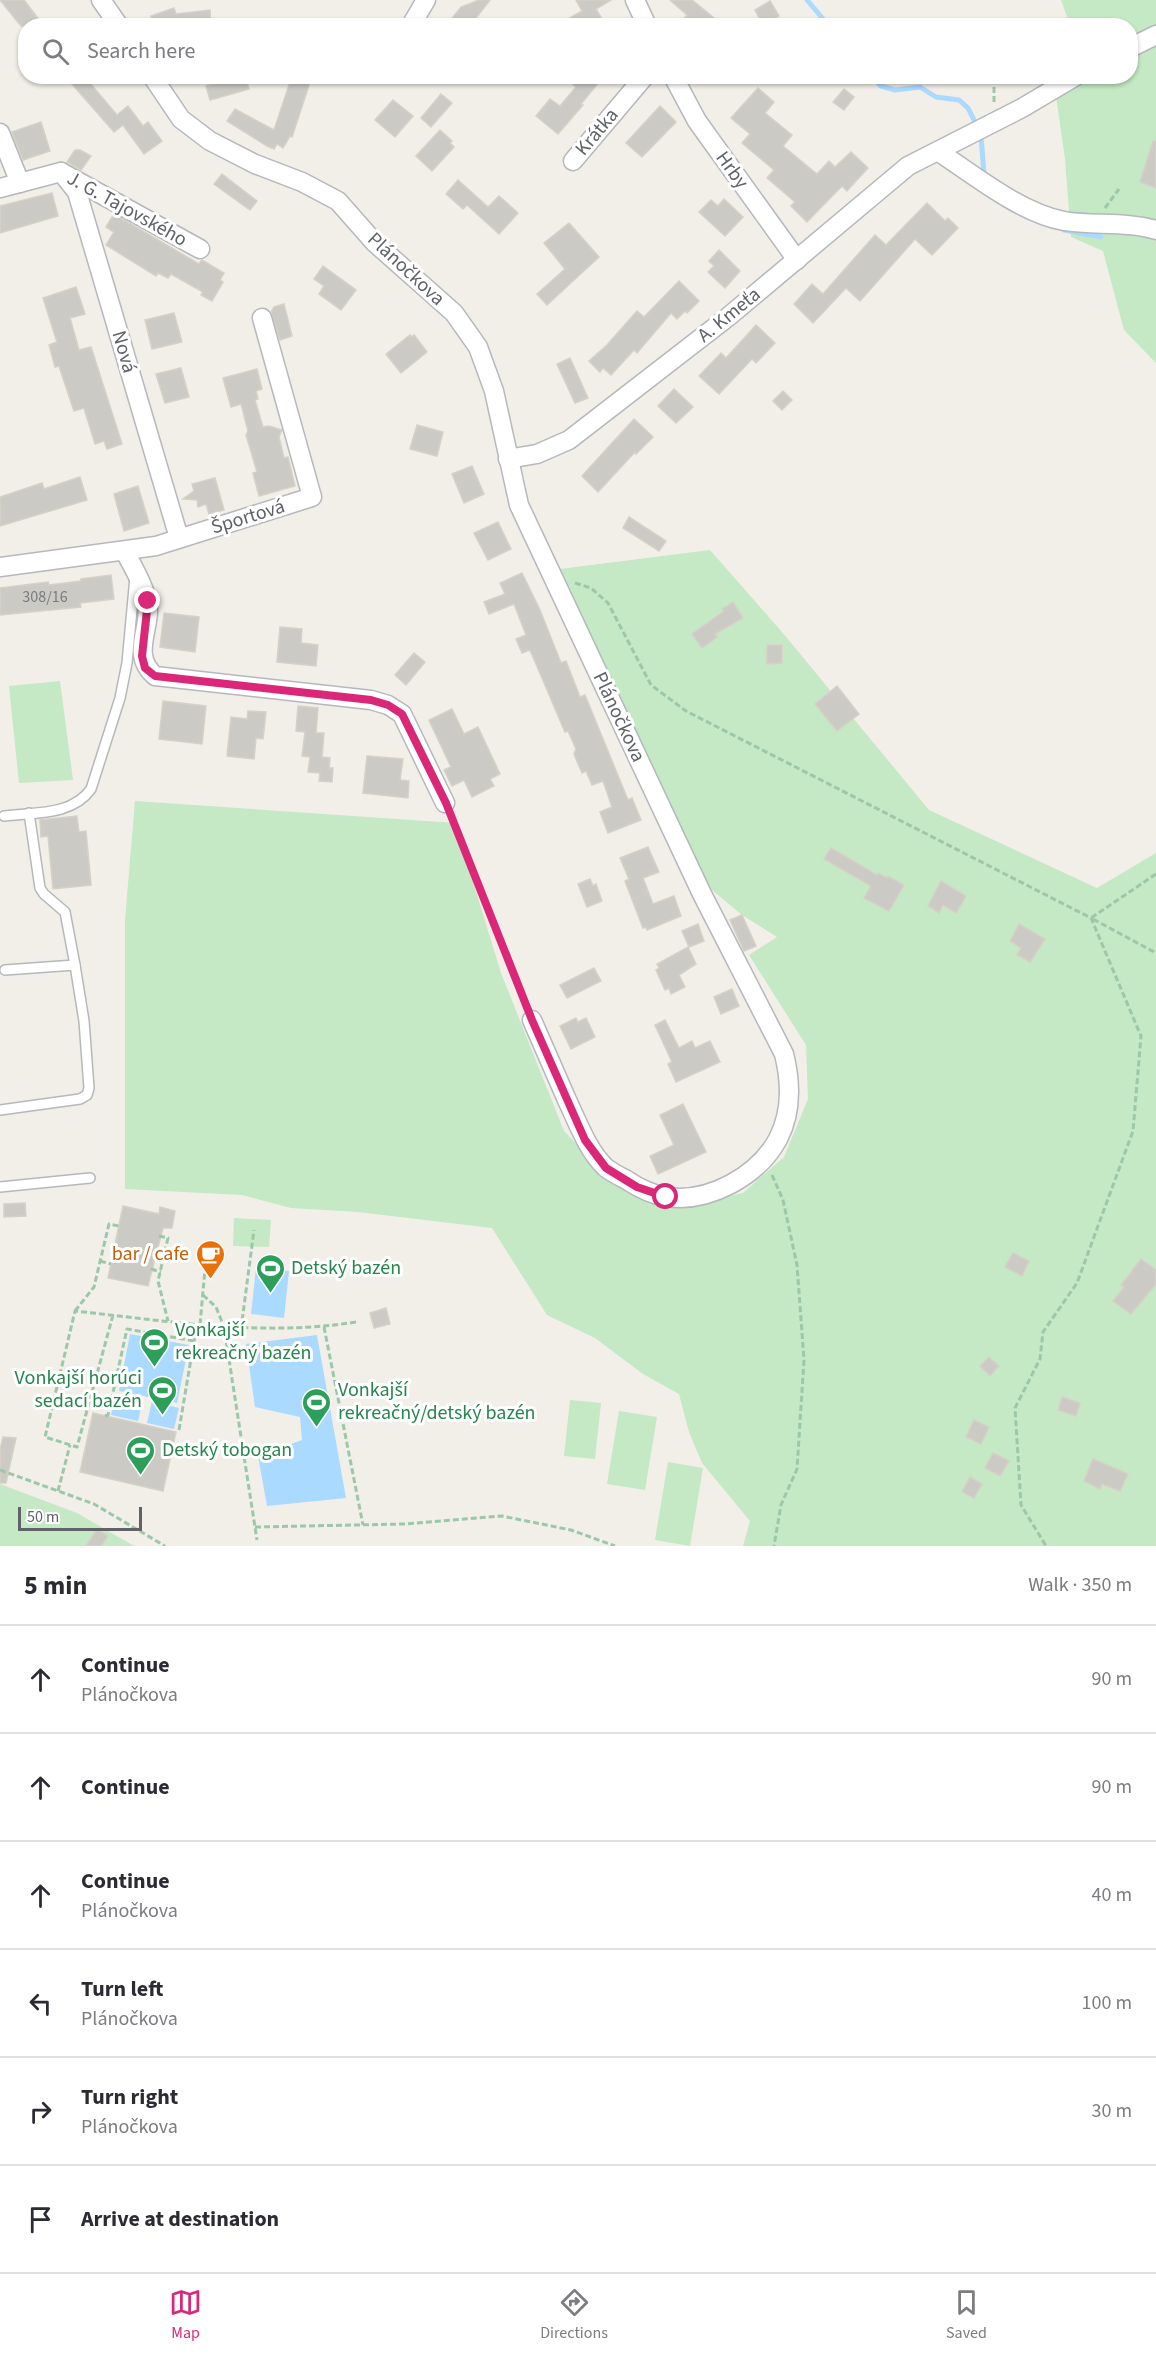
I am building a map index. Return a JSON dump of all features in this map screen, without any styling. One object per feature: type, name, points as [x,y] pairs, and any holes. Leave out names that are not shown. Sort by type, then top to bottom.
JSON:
[{"type":"street","points":[[101,0],[113,18]]},
{"type":"street","points":[[415,18],[426,0]]},
{"type":"street","points":[[635,0],[643,18]]},
{"type":"street","points":[[1138,44],[1156,35]]},
{"type":"street","name":"Plánočkova","points":[[157,84],[181,119],[210,141],[255,164],[302,182],[338,201],[375,243],[454,313],[478,347],[494,391],[519,505],[673,832],[784,1054],[789,1076],[790,1097],[786,1118],[778,1138],[764,1158],[727,1187],[699,1197],[666,1197],[637,1187],[606,1168],[585,1140],[532,1020]]},
{"type":"street","name":"Krátka","points":[[573,161],[638,84]]},
{"type":"street","name":"Hrby","points":[[677,84],[697,121],[797,260]]},
{"type":"street","name":"A. Kmeťa","points":[[508,459],[537,454],[569,440],[618,404],[797,260],[909,166],[1022,108],[1062,84]]},
{"type":"street","points":[[0,133],[20,183]]},
{"type":"street","points":[[939,152],[979,179],[1042,214],[1064,221],[1118,224],[1156,230]]},
{"type":"street","name":"J. G. Tajovského","points":[[0,188],[61,172],[200,249]]},
{"type":"street","name":"Nová","points":[[61,172],[77,192],[179,538]]},
{"type":"street","name":"Športová","points":[[0,567],[125,552],[156,546],[312,497],[261,318]]},
{"type":"street","points":[[125,552],[148,601],[142,656],[145,668],[155,676],[371,700],[388,705],[402,714],[446,803]]},
{"type":"lane","points":[[4,816],[60,810],[75,805],[91,789],[120,698],[127,663],[135,572]]},
{"type":"lane","points":[[0,1110],[80,1099],[87,1095],[89,1088],[84,1021],[65,912],[40,888],[29,813]]},
{"type":"lane","points":[[5,970],[75,965]]},
{"type":"lane","points":[[0,1187],[90,1179]]},
{"type":"path","points":[[553,576],[591,588],[608,603],[651,685],[686,711],[1156,953]]},
{"type":"path","points":[[446,803],[532,1020]]},
{"type":"path","points":[[1091,918],[1156,874]]},
{"type":"path","points":[[1046,1546],[1021,1505],[1015,1408],[1040,1359],[1043,1332],[1077,1283],[1133,1131],[1142,1036],[1091,918]]},
{"type":"path","points":[[764,1158],[783,1200],[797,1265],[804,1360],[797,1469],[781,1505],[774,1546]]},
{"type":"path","points":[[113,1315],[77,1447],[45,1437],[75,1311],[94,1287],[109,1224],[119,1226]]},
{"type":"path","points":[[241,1329],[254,1230]]},
{"type":"path","points":[[159,1236],[168,1238],[158,1281],[168,1321]]},
{"type":"path","points":[[100,1261],[111,1264]]},
{"type":"path","points":[[151,1269],[161,1272]]},
{"type":"path","points":[[179,1430],[194,1341],[200,1325],[204,1269]]},
{"type":"path","points":[[203,1295],[216,1307],[224,1327],[257,1540]]},
{"type":"path","points":[[75,1311],[241,1329],[324,1327],[356,1323]]},
{"type":"path","points":[[324,1327],[363,1525]]},
{"type":"path","points":[[105,1416],[108,1415],[127,1329],[194,1341]]},
{"type":"path","points":[[58,1491],[70,1445]]},
{"type":"path","points":[[0,1470],[94,1503],[165,1546]]},
{"type":"path","points":[[255,1527],[405,1524],[502,1516],[571,1530],[615,1546]]},
{"type":"green space","points":[[1061,0],[1156,0],[1156,363],[1124,330],[1103,251],[1071,237],[1065,159],[1054,84],[1138,84],[1138,18],[1067,18]]},
{"type":"green space","points":[[710,550],[782,632],[929,810],[1097,888],[1156,853],[1156,1546],[743,1546],[750,1521],[702,1463],[689,1432],[679,1394],[643,1374],[595,1338],[547,1315],[492,1228],[358,1212],[291,1208],[242,1195],[125,1189],[125,920],[135,801],[455,823],[501,973],[564,1131],[615,1185],[683,1206],[743,1193],[784,1157],[808,1099],[806,1045],[749,955],[777,937],[742,915],[706,885],[560,569]]},
{"type":"green space","points":[[60,681],[73,780],[19,783],[9,686]]},
{"type":"green space","points":[[234,1218],[271,1220],[269,1247],[233,1246]]},
{"type":"green space","points":[[570,1400],[601,1403],[595,1459],[564,1456]]},
{"type":"green space","points":[[619,1411],[657,1417],[645,1490],[607,1484]]},
{"type":"green space","points":[[668,1462],[703,1468],[690,1546],[655,1540]]},
{"type":"green space","points":[[0,1484],[77,1513],[134,1546],[0,1546]]},
{"type":"water","name":"Detský bazén","points":[[256,1268],[289,1271],[284,1318],[251,1314]]},
{"type":"water","name":"Vonkajší rekreačný bazén","points":[[130,1334],[189,1345],[177,1403],[119,1391]]},
{"type":"water","name":"Vonkajší rekreačný/detský bazén","points":[[317,1335],[346,1498],[267,1506],[258,1456],[302,1440],[300,1417],[255,1407],[246,1344]]},
{"type":"water","points":[[116,1394],[143,1399],[138,1421],[111,1415]]},
{"type":"water","name":"Vonkajší horúci sedací bazén","points":[[152,1401],[179,1408],[174,1429],[147,1423]]},
{"type":"building","points":[[0,0],[24,0],[38,18],[18,18],[18,22]]},
{"type":"building","points":[[479,0],[490,0],[476,18],[452,18],[461,7]]},
{"type":"building","points":[[576,0],[611,0],[596,9],[601,18],[570,18],[582,11]]},
{"type":"building","points":[[670,0],[692,0],[714,18],[685,18],[687,15]]},
{"type":"building","points":[[770,1],[779,16],[759,18],[755,10]]},
{"type":"building","points":[[174,8],[176,14],[210,10],[210,18],[151,18],[151,16]]},
{"type":"building","points":[[72,84],[91,84],[117,115],[128,106],[143,126],[148,122],[162,141],[144,154],[123,125],[114,132]]},
{"type":"building","points":[[247,84],[249,89],[210,100],[206,86]]},
{"type":"building","points":[[289,84],[309,84],[292,137],[290,136],[283,148],[277,144],[274,149],[267,146],[227,121],[235,109],[274,130]]},
{"type":"building","points":[[572,84],[597,84],[558,134],[536,116],[550,99],[560,106],[576,87]]},
{"type":"building","points":[[758,88],[774,102],[765,113],[792,135],[783,146],[817,174],[829,161],[835,167],[851,152],[868,168],[847,191],[842,186],[807,222],[791,206],[795,202],[767,178],[774,170],[742,143],[750,134],[731,118]]},
{"type":"building","points":[[844,89],[854,97],[844,110],[833,102]]},
{"type":"building","points":[[441,94],[452,103],[431,127],[421,118]]},
{"type":"building","points":[[393,100],[413,116],[395,137],[375,120]]},
{"type":"building","points":[[660,106],[676,122],[642,157],[626,143]]},
{"type":"building","points":[[41,122],[50,151],[23,160],[12,132]]},
{"type":"building","points":[[440,130],[452,141],[450,143],[454,147],[432,171],[416,156]]},
{"type":"building","points":[[1153,141],[1156,141],[1156,188],[1140,182]]},
{"type":"building","points":[[75,150],[91,156],[81,170],[67,162]]},
{"type":"building","points":[[222,174],[257,201],[250,210],[214,184]]},
{"type":"building","points":[[458,180],[488,207],[499,196],[518,213],[499,234],[467,205],[463,209],[446,194]]},
{"type":"building","points":[[52,193],[58,216],[0,233],[0,206]]},
{"type":"building","points":[[724,199],[743,217],[725,236],[699,212],[711,200],[718,206]]},
{"type":"building","points":[[927,203],[945,221],[948,218],[958,228],[932,255],[915,239],[860,301],[846,288],[813,323],[794,304],[812,284],[823,294],[875,235],[886,245]]},
{"type":"building","points":[[114,214],[199,264],[202,260],[224,273],[220,280],[223,282],[212,301],[201,295],[203,292],[171,274],[168,278],[158,273],[156,276],[106,245],[114,232],[106,227]]},
{"type":"building","points":[[569,223],[599,257],[547,305],[537,294],[565,269],[544,243]]},
{"type":"building","points":[[719,250],[740,271],[725,288],[708,272],[714,266],[709,261]]},
{"type":"building","points":[[323,266],[356,290],[341,310],[319,294],[324,286],[314,279]]},
{"type":"building","points":[[679,281],[699,301],[677,319],[671,313],[637,353],[634,350],[611,375],[603,368],[600,372],[589,361],[607,345],[637,311],[644,317]]},
{"type":"building","points":[[76,287],[85,314],[70,318],[79,350],[91,347],[122,444],[107,449],[104,441],[95,444],[84,408],[74,411],[59,366],[55,367],[49,345],[57,342],[43,298]]},
{"type":"building","points":[[284,304],[292,336],[280,340],[271,312],[274,307]]},
{"type":"building","points":[[174,313],[182,342],[152,349],[145,320]]},
{"type":"building","points":[[756,325],[775,343],[756,363],[752,359],[719,394],[699,376],[721,353],[726,358]]},
{"type":"building","points":[[410,335],[412,337],[414,335],[427,352],[401,373],[386,354]]},
{"type":"building","points":[[570,358],[588,398],[575,403],[557,364]]},
{"type":"building","points":[[181,368],[189,397],[165,403],[156,374]]},
{"type":"building","points":[[257,369],[262,389],[256,391],[258,399],[255,400],[263,427],[269,426],[282,430],[279,437],[284,458],[288,457],[295,486],[259,496],[253,473],[257,472],[246,435],[248,431],[241,404],[231,407],[223,378]]},
{"type":"building","points":[[674,389],[693,407],[676,423],[658,406]]},
{"type":"building","points":[[783,391],[792,400],[782,410],[773,401]]},
{"type":"building","points":[[634,419],[653,437],[636,454],[635,452],[598,492],[582,476]]},
{"type":"building","points":[[417,425],[443,432],[437,456],[410,449]]},
{"type":"building","points":[[472,466],[484,494],[464,503],[452,474]]},
{"type":"building","points":[[80,477],[87,500],[0,526],[0,497],[42,483],[44,489]]},
{"type":"building","points":[[215,478],[224,510],[209,514],[206,504],[198,507],[197,500],[183,499],[194,491],[192,484]]},
{"type":"building","points":[[138,486],[149,523],[124,531],[114,494]]},
{"type":"building","points":[[629,517],[666,541],[659,551],[623,528]]},
{"type":"building","points":[[498,522],[511,549],[488,560],[474,533]]},
{"type":"building","points":[[522,573],[540,610],[561,663],[566,661],[580,697],[585,695],[628,800],[632,798],[641,820],[608,833],[600,812],[612,807],[603,781],[592,785],[586,771],[582,773],[574,754],[576,749],[568,731],[565,732],[530,650],[522,653],[516,639],[526,635],[514,604],[489,614],[484,602],[505,594],[500,583]]},
{"type":"building","points":[[111,575],[114,599],[80,603],[81,607],[0,615],[0,588],[48,582],[49,585]]},
{"type":"building","points":[[733,602],[743,618],[715,634],[717,637],[702,648],[692,634]]},
{"type":"building","points":[[164,613],[199,617],[195,652],[160,647]]},
{"type":"building","points":[[280,627],[302,629],[301,643],[318,645],[316,666],[277,662]]},
{"type":"building","points":[[767,645],[782,645],[782,663],[767,664]]},
{"type":"building","points":[[414,653],[425,662],[406,685],[395,675]]},
{"type":"building","points":[[837,686],[859,714],[837,731],[815,704]]},
{"type":"building","points":[[163,701],[206,706],[202,744],[159,739]]},
{"type":"building","points":[[298,706],[318,708],[316,733],[324,733],[322,757],[330,758],[329,768],[333,768],[332,782],[319,781],[320,773],[308,772],[310,757],[302,756],[305,732],[296,731]]},
{"type":"building","points":[[452,709],[464,734],[478,727],[500,774],[490,779],[494,786],[472,797],[464,780],[452,786],[444,770],[451,767],[429,720]]},
{"type":"building","points":[[248,711],[266,712],[263,739],[256,738],[254,759],[227,756],[231,717],[247,719]]},
{"type":"building","points":[[367,756],[403,759],[400,780],[409,781],[408,798],[363,793]]},
{"type":"building","points":[[77,816],[79,832],[86,831],[91,885],[53,889],[48,836],[41,837],[40,820]]},
{"type":"building","points":[[648,847],[659,872],[643,878],[653,904],[674,896],[681,916],[647,930],[646,927],[643,928],[625,881],[629,879],[620,858]]},
{"type":"building","points":[[831,848],[877,875],[878,873],[887,878],[888,876],[904,885],[889,911],[864,898],[871,886],[824,859]]},
{"type":"building","points":[[590,879],[593,886],[596,884],[602,901],[587,907],[578,884]]},
{"type":"building","points":[[941,881],[966,896],[956,913],[943,905],[939,913],[928,906]]},
{"type":"building","points":[[742,915],[756,946],[744,951],[730,920]]},
{"type":"building","points":[[698,924],[704,941],[689,947],[682,931]]},
{"type":"building","points":[[1019,924],[1045,939],[1030,962],[1017,955],[1021,948],[1010,941]]},
{"type":"building","points":[[688,947],[696,964],[679,975],[685,987],[671,994],[669,988],[665,990],[656,970],[659,968],[657,964]]},
{"type":"building","points":[[594,968],[601,981],[567,998],[560,985]]},
{"type":"building","points":[[732,989],[739,1006],[721,1014],[714,997]]},
{"type":"building","points":[[576,1018],[578,1022],[586,1018],[595,1037],[571,1049],[560,1026]]},
{"type":"building","points":[[665,1020],[679,1048],[692,1041],[695,1048],[710,1041],[720,1062],[676,1082],[668,1064],[672,1062],[655,1025]]},
{"type":"building","points":[[683,1104],[706,1152],[658,1174],[650,1156],[674,1145],[660,1115]]},
{"type":"building","points":[[25,1203],[26,1216],[4,1217],[4,1204]]},
{"type":"building","points":[[123,1206],[159,1214],[160,1207],[175,1211],[172,1228],[163,1228],[148,1286],[108,1278]]},
{"type":"building","points":[[1013,1253],[1029,1261],[1022,1276],[1005,1267]]},
{"type":"building","points":[[1141,1259],[1156,1270],[1156,1284],[1131,1314],[1113,1301],[1124,1287],[1121,1285]]},
{"type":"building","points":[[386,1308],[390,1324],[374,1328],[370,1313]]},
{"type":"building","points":[[989,1357],[999,1366],[990,1376],[980,1366]]},
{"type":"building","points":[[1062,1397],[1080,1403],[1076,1416],[1058,1410]]},
{"type":"building","points":[[93,1413],[176,1432],[163,1491],[80,1472]]},
{"type":"building","points":[[974,1420],[989,1427],[981,1444],[966,1437]]},
{"type":"building","points":[[3,1437],[16,1438],[6,1483],[0,1483],[0,1450]]},
{"type":"building","points":[[993,1453],[1009,1461],[1000,1476],[985,1468]]},
{"type":"building","points":[[1093,1459],[1128,1474],[1120,1491],[1102,1484],[1100,1489],[1084,1481]]},
{"type":"building","points":[[970,1477],[982,1484],[974,1498],[962,1492]]},
{"type":"building","points":[[97,1529],[108,1536],[101,1546],[86,1546]]},
{"type":"waterway","points":[[807,0],[822,18]]},
{"type":"waterway","points":[[879,84],[895,90],[920,87],[936,97],[959,100],[968,108],[976,124]]},
{"type":"waterway","points":[[981,136],[984,174]]},
{"type":"waterway","points":[[1064,230],[1101,237]]},
{"type":"place","name":"bar / cafe","points":[[210,1280]]},
{"type":"place","name":"Detský bazén","points":[[270,1294]]},
{"type":"place","name":"Vonkajší rekreačný bazén","points":[[154,1368]]},
{"type":"place","name":"Vonkajší horúci sedací bazén","points":[[163,1416]]},
{"type":"place","name":"Vonkajší rekreačný/detský bazén","points":[[317,1428]]},
{"type":"place","name":"Detský tobogan","points":[[141,1476]]},
{"type":"route","points":[[148,601],[142,656],[145,668],[155,676],[371,700],[388,705],[402,714],[446,803],[532,1020],[585,1140],[606,1168],[637,1187],[666,1197]]}]
